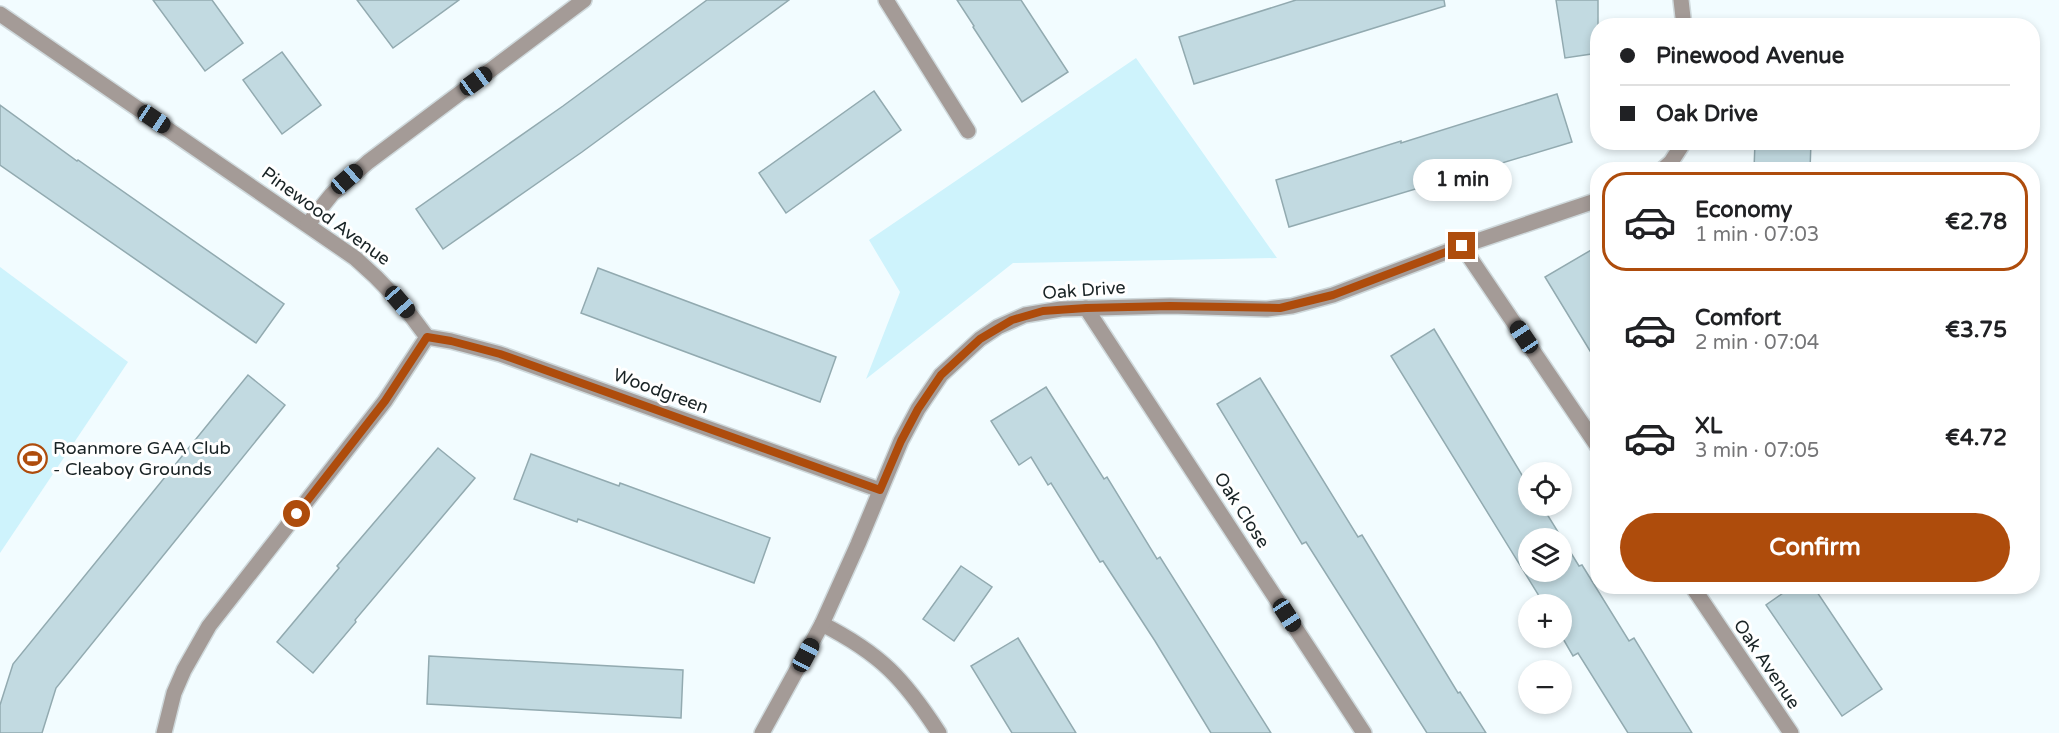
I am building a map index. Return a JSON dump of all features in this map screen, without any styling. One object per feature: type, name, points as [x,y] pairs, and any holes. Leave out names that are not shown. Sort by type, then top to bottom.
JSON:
[{"type":"street","points":[[308,224],[332,194],[368,162],[584,0]]},
{"type":"street","points":[[885,0],[968,131]]},
{"type":"street","points":[[1681,0],[1683,18]]},
{"type":"street","name":"Pinewood Avenue","points":[[0,14],[355,258],[376,276],[409,312],[427,337]]},
{"type":"street","name":"Oak Drive","points":[[762,733],[822,624],[901,441],[918,409],[941,375],[980,339],[1012,320],[1043,311],[1170,306],[1280,308],[1333,295],[1462,246],[1590,203]]},
{"type":"street","points":[[1462,246],[1590,435]]},
{"type":"street","name":"Oak Close","points":[[1086,308],[1364,733]]},
{"type":"street","points":[[164,733],[174,693],[209,626],[385,401],[427,337]]},
{"type":"street","name":"Woodgreen","points":[[427,337],[500,354],[880,490]]},
{"type":"street","name":"Oak Avenue","points":[[1697,594],[1791,733]]},
{"type":"street","points":[[822,624],[856,642],[883,662],[908,687],[939,733]]},
{"type":"shaded area","points":[[1136,58],[1277,258],[1013,263],[866,379],[900,292],[869,240]]},
{"type":"shaded area","name":"Roanmore GAA Club - Cleaboy Grounds","points":[[0,267],[128,362],[0,553]]},
{"type":"building","points":[[153,0],[212,0],[243,43],[205,71]]},
{"type":"building","points":[[357,0],[459,0],[393,48]]},
{"type":"building","points":[[707,0],[789,0],[582,152],[443,249],[416,209],[563,106]]},
{"type":"building","points":[[957,0],[1021,0],[1068,72],[1022,102]]},
{"type":"building","points":[[1296,0],[1444,0],[1445,6],[1194,84],[1179,37]]},
{"type":"building","points":[[1556,0],[1598,0],[1598,18],[1590,18],[1590,54],[1565,58]]},
{"type":"building","points":[[282,52],[321,105],[282,134],[243,80]]},
{"type":"building","points":[[874,91],[901,130],[786,213],[759,173]]},
{"type":"building","points":[[1557,94],[1572,142],[1289,227],[1276,180]]},
{"type":"building","points":[[0,105],[284,304],[256,343],[0,165]]},
{"type":"building","points":[[1755,150],[1811,150],[1810,162],[1754,162]]},
{"type":"building","points":[[1590,251],[1590,351],[1545,277]]},
{"type":"building","points":[[598,268],[836,357],[820,402],[581,313]]},
{"type":"building","points":[[1434,329],[1518,468],[1518,516],[1548,516],[1556,528],[1518,528],[1518,562],[1391,356]]},
{"type":"building","points":[[248,375],[285,405],[56,688],[42,733],[0,733],[0,705],[13,664]]},
{"type":"building","points":[[1260,378],[1358,537],[1362,535],[1458,693],[1460,692],[1486,733],[1427,733],[1306,542],[1302,544],[1217,404]]},
{"type":"building","points":[[1046,387],[1104,479],[1107,477],[1157,559],[1160,557],[1271,733],[1211,733],[1155,641],[1103,561],[1100,562],[1051,483],[1048,485],[1031,457],[1019,465],[991,421]]},
{"type":"building","points":[[438,448],[475,478],[313,673],[277,642],[339,568],[337,566]]},
{"type":"building","points":[[531,454],[619,486],[620,483],[770,538],[754,583],[578,519],[577,522],[514,499]]},
{"type":"building","points":[[1572,554],[1590,578],[1590,594],[1600,594],[1629,641],[1634,638],[1692,733],[1628,733],[1578,653],[1573,656],[1568,648],[1572,648],[1572,594],[1538,594],[1530,582],[1572,582]]},
{"type":"building","points":[[961,566],[992,587],[954,641],[923,619]]},
{"type":"building","points":[[1782,594],[1818,594],[1882,689],[1842,716],[1766,605]]},
{"type":"building","points":[[1018,638],[1076,733],[1012,733],[971,666]]},
{"type":"building","points":[[429,656],[683,670],[681,718],[427,704]]},
{"type":"place","name":"Roanmore GAA Club - Cleaboy Grounds","points":[[32,458]]},
{"type":"route","points":[[297,514],[385,401],[427,337],[500,354],[880,490],[901,441],[918,409],[941,375],[980,339],[1012,320],[1043,311],[1125,306],[1280,308],[1333,295],[1462,246]]}]
